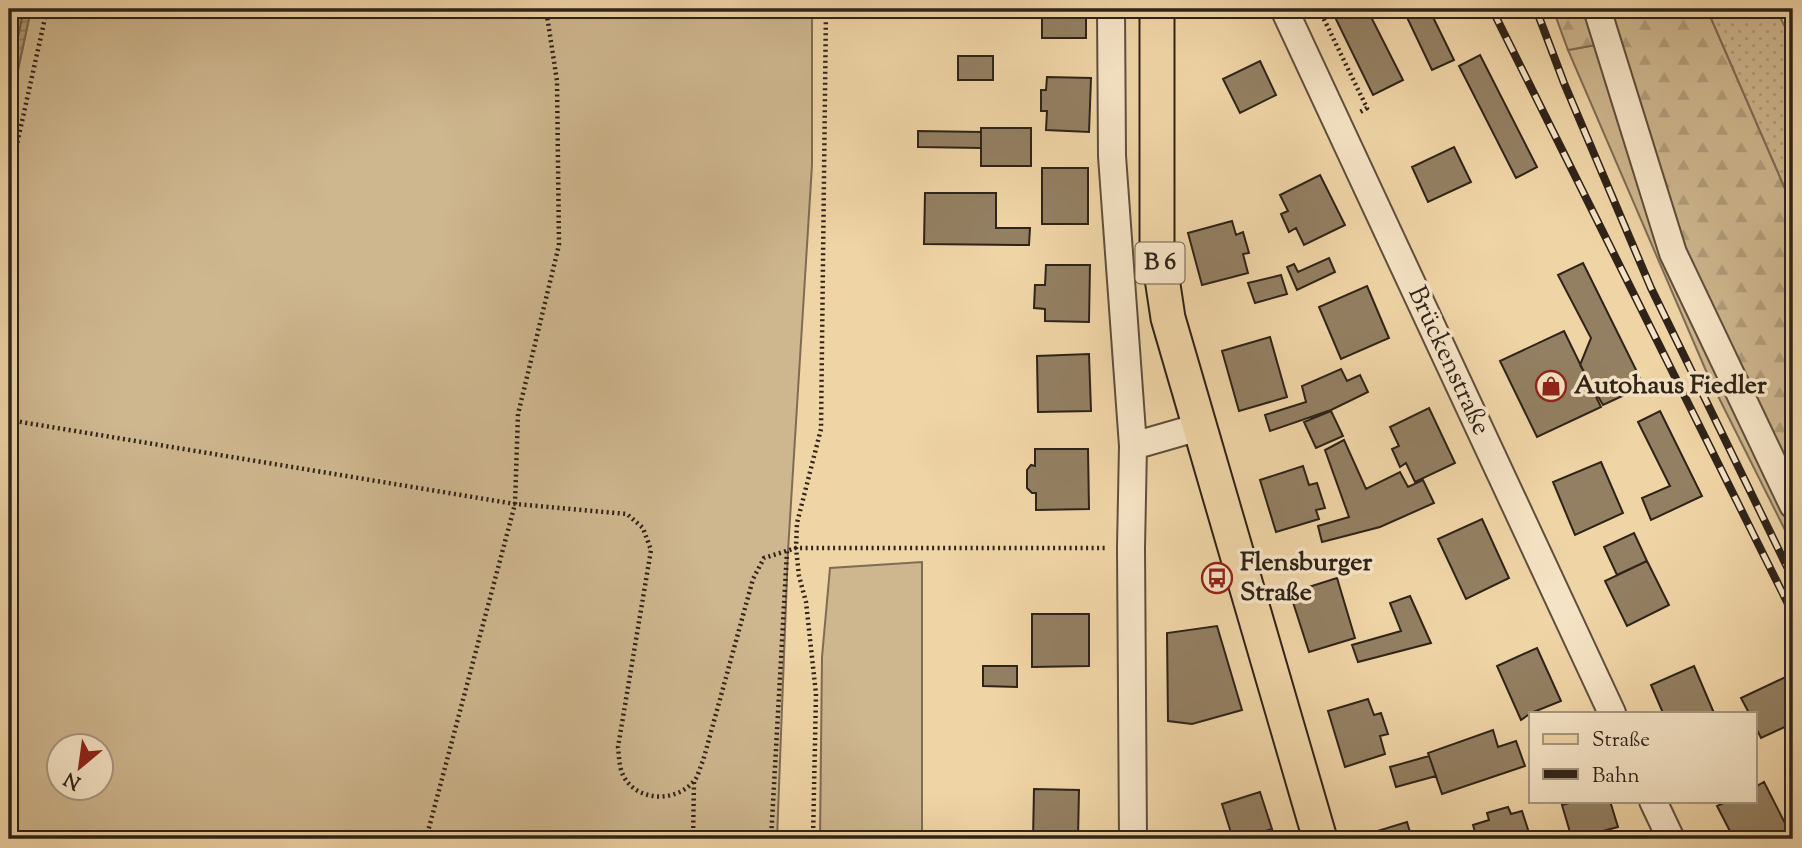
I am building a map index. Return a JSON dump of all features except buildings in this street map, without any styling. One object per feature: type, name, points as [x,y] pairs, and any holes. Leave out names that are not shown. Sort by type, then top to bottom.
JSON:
[{"type":"main road","name":"B 6","points":[[1157,9],[1157,245],[1167,318],[1320,839]]},
{"type":"street","points":[[1111,9],[1112,156],[1133,446],[1133,839]]},
{"type":"street","name":"Brückenstraße","points":[[1284,9],[1612,712]]},
{"type":"street","points":[[1597,9],[1673,253],[1793,505]]},
{"type":"street","points":[[1133,446],[1199,427]]},
{"type":"street","points":[[1653,802],[1671,839]]},
{"type":"path","points":[[9,180],[47,9]]},
{"type":"path","points":[[426,839],[515,503],[517,414],[559,245],[556,81],[546,9]]},
{"type":"path","points":[[813,839],[816,694],[806,602],[799,576],[796,548],[797,523],[821,429],[826,9]]},
{"type":"path","points":[[1787,9],[1793,21]]},
{"type":"path","points":[[9,420],[515,503],[627,514],[643,528],[651,550],[618,747],[622,774],[634,789],[654,797],[674,796],[694,781]]},
{"type":"path","points":[[693,839],[694,781],[703,761],[753,579],[764,558],[796,548],[1131,548]]},
{"type":"path","points":[[771,839],[787,551]]},
{"type":"green space","points":[[31,9],[812,9],[812,165],[788,551],[777,839],[390,839],[391,831],[307,839],[9,839],[9,112]]},
{"type":"green space","points":[[1553,9],[1590,9],[1601,44],[1568,50]]},
{"type":"green space","points":[[1604,9],[1707,9],[1793,207],[1793,489],[1678,249]]},
{"type":"green space","points":[[1707,9],[1776,9],[1793,43],[1793,207]]},
{"type":"green space","points":[[1601,44],[1793,517],[1793,546],[1710,380],[1568,50]]},
{"type":"green space","points":[[922,562],[922,839],[820,839],[822,657],[830,568]]},
{"type":"green space","points":[[392,831],[390,839],[307,839]]},
{"type":"water","points":[[9,9],[31,9],[9,112]]},
{"type":"railway","points":[[1492,9],[1793,614]]},
{"type":"railway","points":[[1536,9],[1564,83],[1651,288],[1793,579]]},
{"type":"place","name":"Autohaus Fiedler","points":[[1551,386]]},
{"type":"place","name":"Flensburger Straße","points":[[1217,578]]}]
